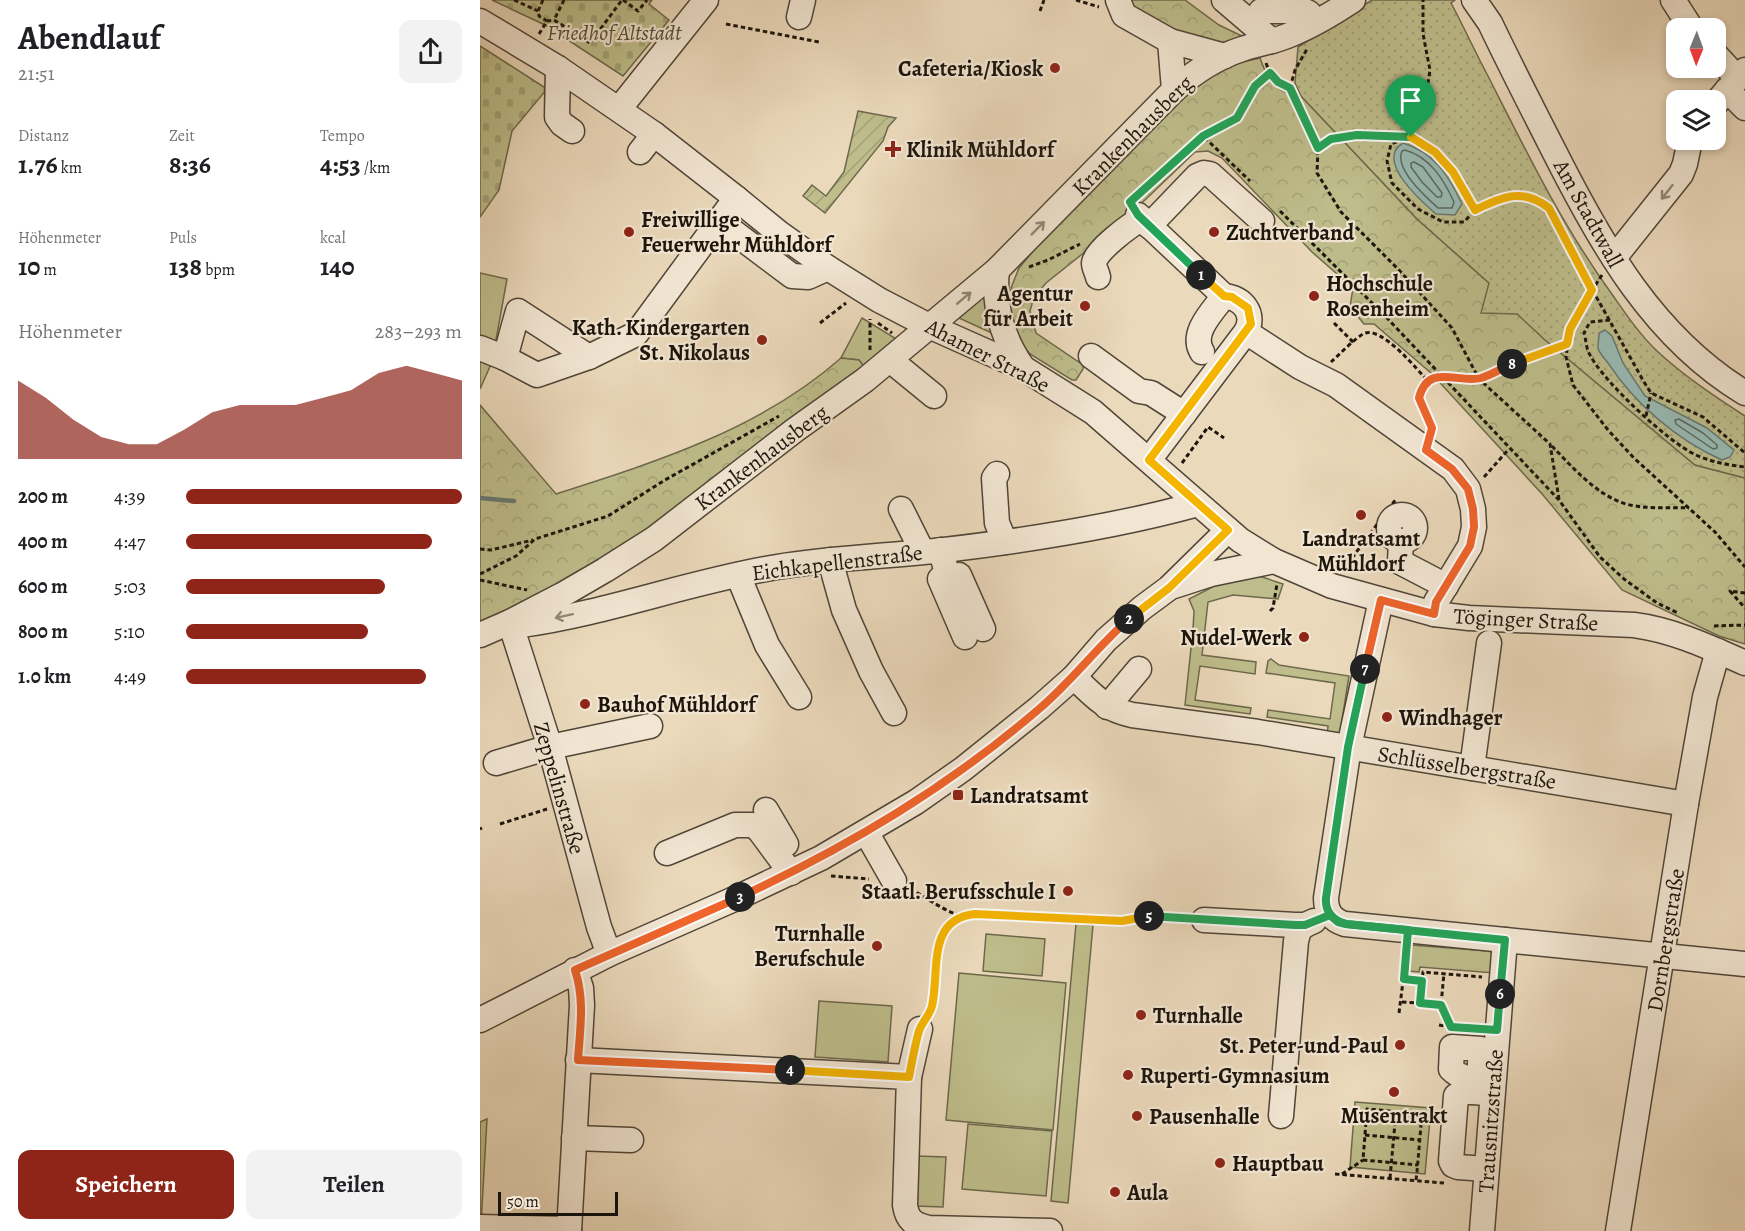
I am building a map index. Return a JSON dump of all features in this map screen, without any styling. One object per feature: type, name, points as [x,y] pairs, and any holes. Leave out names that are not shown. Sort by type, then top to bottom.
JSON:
[{"type":"street","points":[[619,109],[705,0]]},
{"type":"street","points":[[1118,0],[1124,15],[1170,41],[1225,56]]},
{"type":"street","points":[[1224,0],[1266,43]]},
{"type":"street","name":"Krankenhausberg","points":[[510,622],[605,570],[654,539],[890,360],[997,270],[1174,90],[1200,69],[1225,56],[1266,43],[1316,22],[1353,0]]},
{"type":"street","name":"Am Stadtwall","points":[[1474,0],[1490,23],[1580,201],[1636,292],[1665,328],[1706,365],[1745,393]]},
{"type":"street","points":[[1673,0],[1685,18]]},
{"type":"street","points":[[1261,10],[1305,11],[1316,22]]},
{"type":"street","name":"Ahamer Straße","points":[[480,21],[558,68],[619,109],[647,143],[736,198],[779,233],[828,268],[879,300],[929,326],[1023,368],[1093,412],[1234,535]]},
{"type":"street","points":[[1170,41],[1174,90]]},
{"type":"street","points":[[558,68],[557,117],[572,131]]},
{"type":"street","points":[[1731,85],[1745,108]]},
{"type":"street","points":[[1614,258],[1681,174],[1688,150]]},
{"type":"street","points":[[1098,277],[1094,261],[1098,255],[1130,225],[1143,220],[1197,176],[1204,173],[1210,174],[1270,215]]},
{"type":"street","points":[[480,348],[537,375],[590,357],[636,334],[736,198]]},
{"type":"street","points":[[1143,220],[1224,296],[1232,297],[1248,308],[1251,324],[1149,460]]},
{"type":"street","points":[[719,221],[792,276],[808,277],[828,268]]},
{"type":"street","points":[[997,270],[996,293],[999,318],[1008,344],[1023,368]]},
{"type":"street","points":[[1202,352],[1198,346],[1201,330],[1224,296]]},
{"type":"street","points":[[505,358],[518,311],[590,357]]},
{"type":"street","points":[[1246,332],[1300,367],[1336,385],[1452,469],[1468,489],[1473,509],[1474,527],[1470,546],[1436,602],[1434,614]]},
{"type":"street","points":[[1091,356],[1139,391],[1151,393],[1184,414]]},
{"type":"street","points":[[890,360],[934,396]]},
{"type":"street","points":[[998,474],[994,478],[997,523],[1005,542]]},
{"type":"street","name":"Eichkapellenstraße","points":[[480,635],[510,622],[520,625],[618,605],[704,581],[830,560],[1005,542],[1098,527],[1198,504]]},
{"type":"street","points":[[901,509],[948,578],[959,575],[974,633]]},
{"type":"street","points":[[1211,574],[1223,562],[1234,535]]},
{"type":"street","points":[[480,1020],[575,970],[796,871],[916,802],[963,769],[1039,708],[1074,677],[1106,640],[1142,608],[1234,535]]},
{"type":"street","name":"Töginger Straße","points":[[1234,535],[1279,563],[1332,586],[1434,614],[1468,618],[1634,625],[1668,631],[1745,663]]},
{"type":"street","points":[[1401,541],[1400,562],[1446,586]]},
{"type":"street","points":[[830,560],[844,610],[871,671],[894,713]]},
{"type":"street","points":[[1169,588],[1211,574],[1279,563]]},
{"type":"street","points":[[738,575],[767,645],[799,696]]},
{"type":"street","points":[[1381,600],[1348,747],[1326,898],[1330,915],[1338,922],[1346,924],[1745,963]]},
{"type":"street","name":"Zeppelinstraße","points":[[510,622],[550,747],[599,927],[609,954]]},
{"type":"street","points":[[1472,768],[1489,643]]},
{"type":"street","name":"Dornbergstraße","points":[[1618,1231],[1686,804],[1705,697],[1718,651]]},
{"type":"street","points":[[1074,677],[1107,707],[1139,669]]},
{"type":"street","name":"Schlüsselbergstraße","points":[[1107,707],[1132,715],[1258,732],[1686,804]]},
{"type":"street","points":[[496,763],[550,747],[650,726]]},
{"type":"street","points":[[766,810],[796,871]]},
{"type":"street","points":[[667,853],[735,825],[753,825],[796,871]]},
{"type":"street","points":[[866,832],[894,881]]},
{"type":"street","points":[[1281,1116],[1296,940],[1299,930],[1305,925],[1330,915]]},
{"type":"street","points":[[1204,920],[1305,925]]},
{"type":"street","name":"Trausnitzstraße","points":[[1482,1231],[1488,1084],[1505,940]]},
{"type":"street","points":[[480,1227],[569,1230],[582,1005],[581,988],[575,970]]},
{"type":"street","points":[[920,1029],[909,1077],[905,1204],[908,1218],[914,1224],[928,1229],[1050,1231]]},
{"type":"street","points":[[578,1060],[909,1077]]},
{"type":"street","points":[[1486,1169],[1458,1167],[1451,1161],[1456,1096],[1488,1084]]},
{"type":"street","points":[[574,1138],[630,1140]]},
{"type":"path","points":[[514,0],[538,10]]},
{"type":"path","points":[[543,0],[538,10],[539,16],[547,21]]},
{"type":"path","points":[[564,0],[554,20],[590,43],[623,0],[638,11],[647,0]]},
{"type":"path","points":[[1040,11],[1044,0]]},
{"type":"path","points":[[1411,137],[1407,118],[1410,108],[1428,83],[1430,70],[1423,34],[1423,0]]},
{"type":"path","points":[[726,24],[819,42]]},
{"type":"path","points":[[1266,43],[1270,73],[1278,82],[1290,88],[1318,148],[1317,173],[1341,212],[1399,270],[1452,328],[1479,379],[1550,444],[1585,480],[1619,501],[1641,506],[1690,508]]},
{"type":"path","points":[[1290,88],[1295,70],[1307,48]]},
{"type":"path","points":[[1143,220],[1130,202],[1203,136],[1237,118],[1255,86],[1270,73]]},
{"type":"path","points":[[1318,148],[1331,139],[1357,135],[1411,137],[1435,152],[1453,172],[1475,210]]},
{"type":"path","points":[[1203,136],[1252,184]]},
{"type":"path","points":[[1411,137],[1391,144],[1387,161],[1392,183],[1418,209],[1443,222],[1464,222],[1475,210],[1498,200],[1521,194],[1538,199],[1549,208],[1592,290],[1651,393],[1703,417],[1745,453]]},
{"type":"path","points":[[1270,215],[1441,375],[1559,500],[1600,557],[1624,579],[1657,603],[1683,615]]},
{"type":"path","points":[[1032,267],[1076,248],[1085,240]]},
{"type":"path","points":[[1614,258],[1592,290],[1570,329],[1567,344],[1568,370],[1573,385],[1634,458],[1715,532],[1745,567]]},
{"type":"path","points":[[820,323],[846,303]]},
{"type":"path","points":[[869,376],[870,318]]},
{"type":"path","points":[[1610,320],[1590,322],[1584,333],[1589,354],[1610,380],[1669,438],[1694,454],[1716,463],[1745,467]]},
{"type":"path","points":[[1334,323],[1354,343]]},
{"type":"path","points":[[1316,375],[1364,334],[1373,332],[1379,334],[1397,349],[1429,382]]},
{"type":"path","points":[[1426,450],[1432,428],[1419,398],[1424,385],[1441,375],[1479,379],[1530,356],[1567,344]]},
{"type":"path","points":[[1646,416],[1651,393]]},
{"type":"path","points":[[480,549],[491,550],[535,539],[608,516],[665,480],[782,413]]},
{"type":"path","points":[[1171,479],[1208,427],[1224,438]]},
{"type":"path","points":[[1550,444],[1559,500]]},
{"type":"path","points":[[1468,489],[1477,485],[1509,448]]},
{"type":"path","points":[[1332,586],[1396,499]]},
{"type":"path","points":[[480,574],[516,556],[535,539]]},
{"type":"path","points":[[1270,611],[1273,608],[1279,563]]},
{"type":"path","points":[[480,580],[527,590],[521,597]]},
{"type":"path","points":[[1745,593],[1730,591],[1745,608]]},
{"type":"path","points":[[1710,625],[1720,627],[1745,625]]},
{"type":"path","points":[[500,824],[566,803]]},
{"type":"path","points":[[920,1029],[932,1007],[938,950],[943,933],[949,925],[964,915],[1122,921],[1145,915],[1204,920]]},
{"type":"path","points":[[1400,1013],[1408,930]]},
{"type":"path","points":[[1420,1003],[1423,972],[1502,978]]},
{"type":"path","points":[[1444,974],[1441,1005],[1451,1027]]},
{"type":"path","points":[[1404,979],[1422,981]]},
{"type":"path","points":[[1402,1002],[1441,1005]]},
{"type":"path","points":[[1439,1025],[1457,1028]]},
{"type":"path","points":[[1363,1160],[1367,1109],[1422,1114],[1416,1180]]},
{"type":"path","points":[[1390,1178],[1396,1112]]},
{"type":"path","points":[[1365,1135],[1420,1140]]},
{"type":"path","points":[[1342,1174],[1363,1160],[1418,1166]]},
{"type":"path","points":[[1335,1174],[1451,1184]]},
{"type":"green space","name":"Friedhof Altstadt","points":[[492,0],[652,0],[649,4],[669,20],[623,76],[545,25]]},
{"type":"green space","points":[[1125,0],[1185,0],[1219,25],[1244,37],[1196,50],[1173,40]]},
{"type":"green space","points":[[1372,0],[1455,0],[1451,3],[1530,158],[1575,239],[1609,290],[1637,329],[1657,351],[1689,377],[1745,416],[1745,478],[1695,465],[1517,314],[1481,313],[1489,283],[1417,219],[1301,96],[1295,83],[1298,47]]},
{"type":"green space","points":[[480,46],[547,89],[512,131],[499,190],[480,217]]},
{"type":"green space","points":[[1260,58],[1266,73],[1274,84],[1286,93],[1301,96],[1417,219],[1489,283],[1544,339],[1695,465],[1745,478],[1745,644],[1719,636],[1622,590],[1543,495],[1431,373],[1374,324],[1364,324],[1350,307],[1353,288],[1312,252],[1222,158],[1208,151],[1195,152],[1121,223],[1046,283],[1034,297],[1030,311],[1036,333],[1083,365],[1076,380],[1072,380],[1030,354],[1019,341],[1010,308],[1011,288],[1019,268],[1054,226],[1169,109],[1220,67]]},
{"type":"green space","points":[[858,111],[896,118],[888,127],[883,141],[825,213],[803,196],[812,185],[826,196],[844,172]]},
{"type":"green space","points":[[480,273],[507,279],[492,362],[480,389]]},
{"type":"green space","points":[[989,291],[996,335],[959,318]]},
{"type":"green space","points":[[862,318],[898,340],[866,369],[859,360],[841,358]]},
{"type":"green space","points":[[841,358],[859,360],[866,369],[629,547],[480,627],[480,405],[556,494],[669,456],[742,424],[777,405],[810,383]]},
{"type":"green space","points":[[1259,576],[1283,584],[1278,599],[1233,595],[1208,602],[1202,655],[1256,662],[1255,674],[1200,666],[1195,700],[1251,708],[1250,714],[1185,705],[1194,611],[1189,599],[1228,579]]},
{"type":"green space","points":[[1271,659],[1279,665],[1349,676],[1339,738],[1327,736],[1328,726],[1267,717],[1268,710],[1330,719],[1335,683],[1266,673],[1268,661]]},
{"type":"green space","points":[[1076,924],[1093,925],[1068,1203],[1051,1201]]},
{"type":"green space","points":[[986,934],[1045,939],[1042,976],[983,971]]},
{"type":"green space","points":[[1411,945],[1489,951],[1493,953],[1494,973],[1420,967],[1419,972],[1409,971]]},
{"type":"green space","points":[[959,973],[1066,983],[1053,1130],[946,1120]]},
{"type":"green space","points":[[819,1001],[892,1006],[888,1062],[815,1057]]},
{"type":"green space","points":[[1355,1102],[1431,1108],[1425,1174],[1350,1167]]},
{"type":"green space","points":[[487,1119],[481,1224],[480,1224],[480,1122]]},
{"type":"green space","points":[[968,1124],[1052,1131],[1046,1196],[962,1189]]},
{"type":"green space","points":[[917,1156],[946,1157],[943,1207],[915,1206]]},
{"type":"water","points":[[1403,143],[1423,152],[1446,175],[1462,204],[1455,215],[1436,214],[1403,180],[1394,160],[1396,150]]},
{"type":"water","points":[[1605,330],[1612,336],[1623,363],[1645,396],[1707,428],[1734,450],[1730,457],[1722,460],[1689,442],[1658,419],[1631,393],[1598,348],[1599,333]]},
{"type":"waterway","points":[[480,498],[514,501]]},
{"type":"place","name":"Cafeteria/Kiosk","points":[[1055,68]]},
{"type":"place","name":"Klinik Mühldorf","points":[[893,149]]},
{"type":"place","name":"Freiwillige Feuerwehr Mühldorf","points":[[629,232]]},
{"type":"place","name":"Zuchtverband","points":[[1214,232]]},
{"type":"place","name":"Hochschule Rosenheim","points":[[1314,296]]},
{"type":"place","name":"Agentur für Arbeit","points":[[1085,306]]},
{"type":"place","name":"Kath. Kindergarten St. Nikolaus","points":[[762,340]]},
{"type":"place","name":"Landratsamt Mühldorf","points":[[1361,515]]},
{"type":"place","name":"Nudel-Werk","points":[[1304,637]]},
{"type":"place","name":"Bauhof Mühldorf","points":[[585,704]]},
{"type":"place","name":"Windhager","points":[[1387,717]]},
{"type":"place","name":"Landratsamt","points":[[958,795]]},
{"type":"place","name":"Staatl. Berufsschule I","points":[[1068,891]]},
{"type":"place","name":"Turnhalle Berufschule","points":[[877,946]]},
{"type":"place","name":"Turnhalle","points":[[1141,1015]]},
{"type":"place","name":"St. Peter-und-Paul","points":[[1400,1045]]},
{"type":"place","name":"Ruperti-Gymnasium","points":[[1128,1075]]},
{"type":"place","name":"Musentrakt","points":[[1394,1092]]},
{"type":"place","name":"Pausenhalle","points":[[1137,1116]]},
{"type":"place","name":"Hauptbau","points":[[1220,1163]]},
{"type":"place","name":"Aula","points":[[1115,1192]]},
{"type":"route","points":[[1411,137],[1357,135],[1331,139],[1318,148],[1290,88],[1278,82],[1270,73],[1255,86],[1237,118],[1203,136],[1130,202],[1138,215],[1224,296],[1232,297],[1248,308],[1251,324],[1246,332],[1149,460],[1228,530],[1169,588],[1106,640],[1074,677],[1039,708],[1004,738],[916,802],[801,868],[575,970],[581,988],[582,1005],[578,1060],[909,1077],[920,1029],[932,1007],[938,950],[943,933],[949,925],[964,915],[975,914],[1122,921],[1145,915],[1295,925],[1305,925],[1330,915],[1338,922],[1346,924],[1408,930],[1404,979],[1422,981],[1420,1003],[1441,1005],[1451,1027],[1497,1030],[1505,940],[1346,924],[1338,922],[1333,919],[1330,915],[1327,909],[1326,898],[1348,747],[1381,600],[1434,614],[1436,602],[1470,546],[1474,527],[1473,509],[1468,489],[1452,469],[1426,450],[1432,428],[1421,406],[1420,393],[1424,385],[1441,375],[1479,379],[1530,356],[1567,344],[1570,329],[1592,290],[1549,208],[1538,199],[1521,194],[1498,200],[1475,210],[1453,172],[1435,152],[1411,137]]}]
